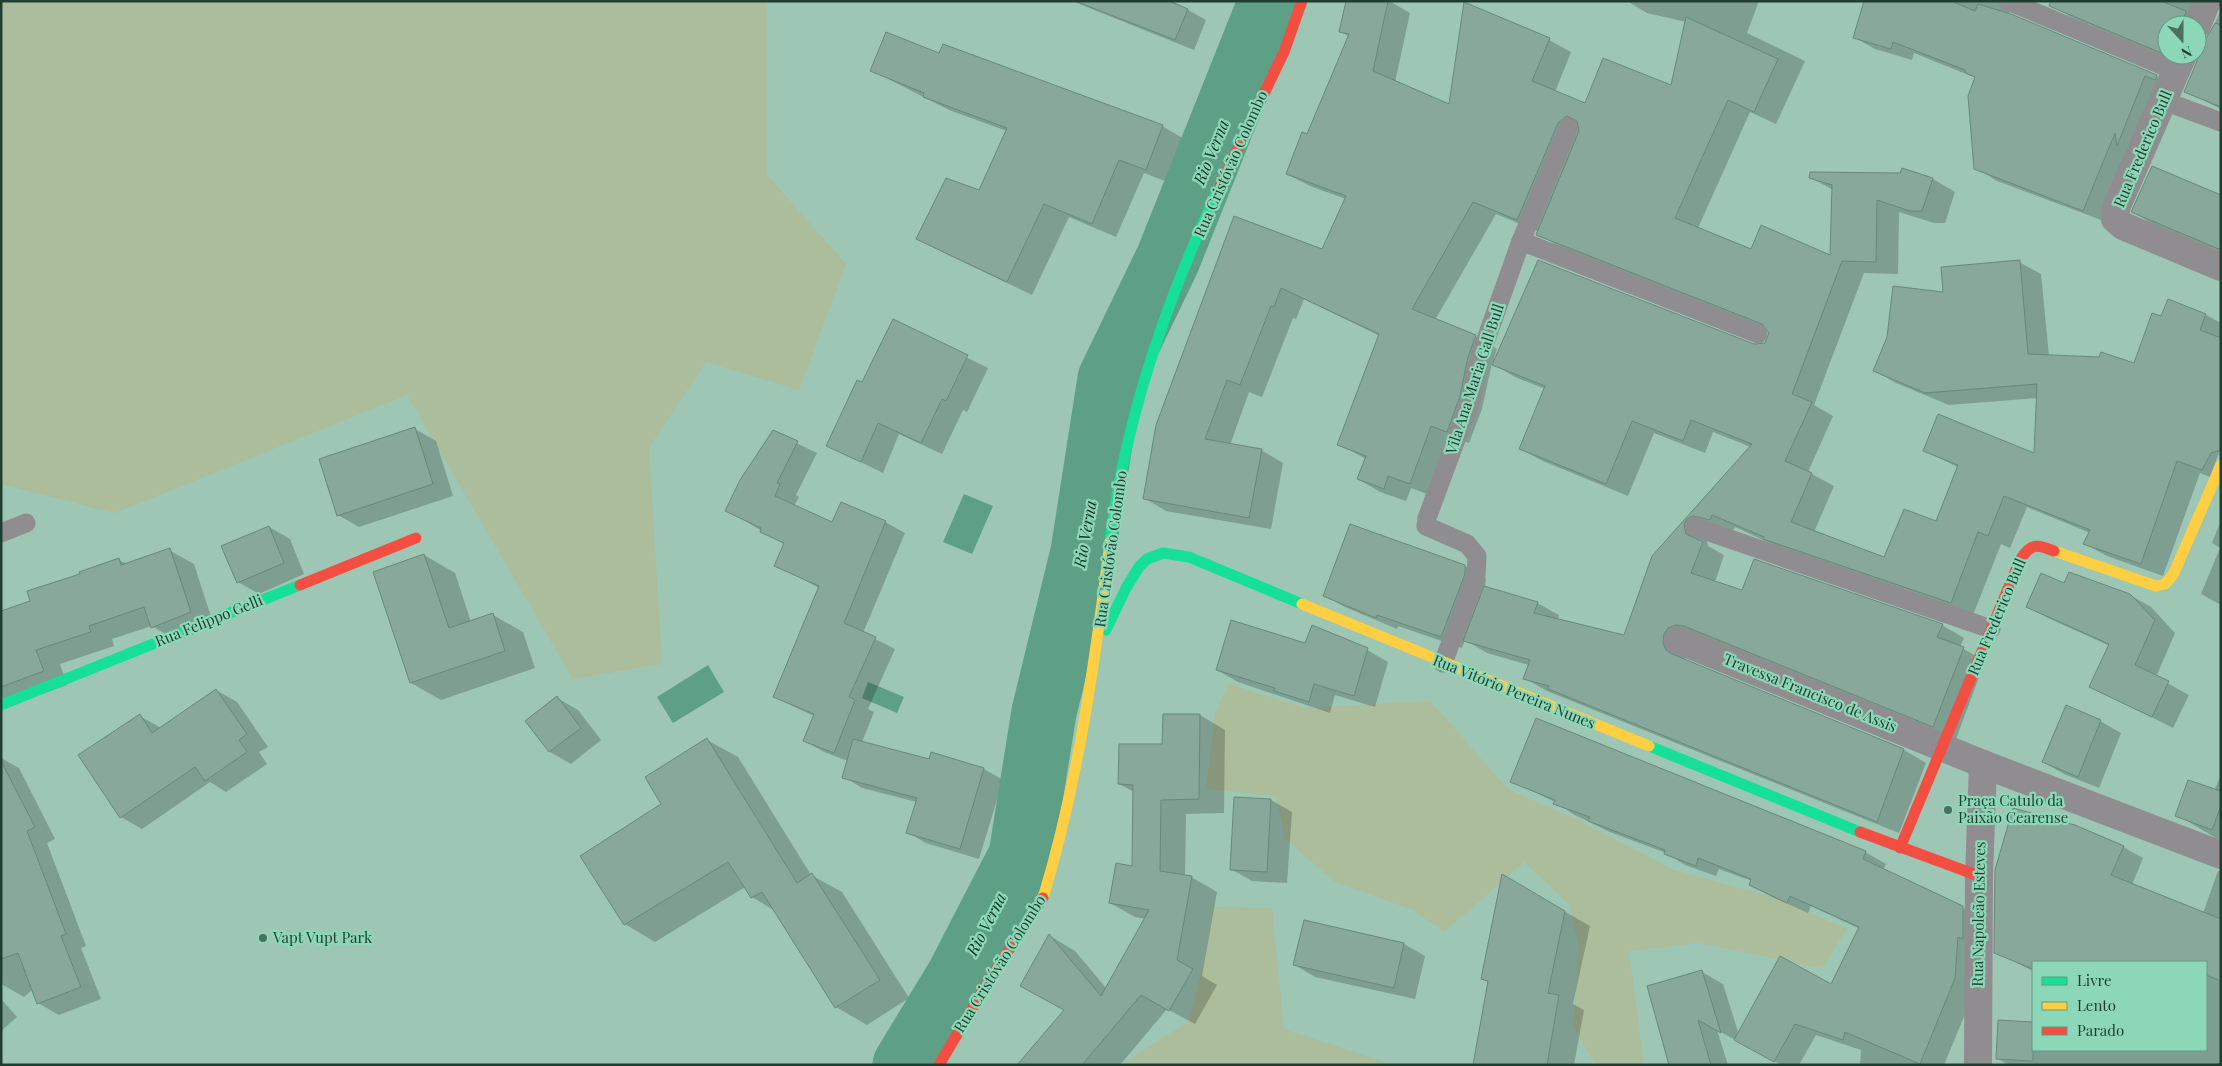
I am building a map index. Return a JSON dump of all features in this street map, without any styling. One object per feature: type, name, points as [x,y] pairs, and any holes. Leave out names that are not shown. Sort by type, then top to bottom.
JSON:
[{"type":"street","name":"Rua Cristóvão Colombo","points":[[939,1065],[990,980],[1042,900],[1059,846],[1097,648],[1116,494],[1152,350],[1214,199],[1284,52],[1302,1]]},
{"type":"street","points":[[2201,15],[2207,1]]},
{"type":"street","name":"Rua Frederico Bull","points":[[2178,65],[2116,208],[2115,218],[2123,226],[2221,267]]},
{"type":"street","name":"Rua Frederico Bull","points":[[1942,746],[2020,560],[2028,549],[2038,545],[2156,586],[2165,584],[2173,575],[2221,465]]},
{"type":"street","name":"Rua Felippo Gelli","points":[[1,705],[416,538]]},
{"type":"street","name":"Rua Vitório Pereira Nunes","points":[[1097,648],[1137,568],[1152,555],[1170,552],[1188,557],[1443,663],[1900,848],[1979,876]]},
{"type":"street","name":"Travessa Francisco de Assis","points":[[1678,640],[1942,746],[1982,764],[2221,855]]},
{"type":"street","points":[[1900,848],[1942,746]]},
{"type":"street","name":"Rua Napoleão Esteves","points":[[1978,1065],[1979,876],[1982,764]]},
{"type":"lane","points":[[2008,1],[2157,55]]},
{"type":"lane","points":[[2164,101],[2221,122]]},
{"type":"lane","name":"Vila Ana Maria Gall Bull","points":[[1443,663],[1476,576],[1477,556],[1467,544],[1426,526],[1427,518],[1471,399],[1479,359],[1521,241],[1568,127]]},
{"type":"lane","points":[[1521,241],[1758,334]]},
{"type":"lane","points":[[1,533],[26,523]]},
{"type":"lane","points":[[1695,527],[1991,629]]},
{"type":"shaded area","points":[[1,1],[767,1],[767,175],[846,264],[799,390],[706,362],[649,447],[662,664],[573,679],[407,395],[115,513],[1,484]]},
{"type":"shaded area","points":[[964,494],[993,506],[972,554],[943,542]]},
{"type":"shaded area","points":[[708,665],[724,692],[673,723],[657,697]]},
{"type":"shaded area","points":[[868,682],[904,697],[897,713],[862,698]]},
{"type":"shaded area","points":[[1229,684],[1305,708],[1430,701],[1509,790],[1576,819],[1674,870],[1775,898],[1847,929],[1822,968],[1699,943],[1629,951],[1644,1065],[1596,1065],[1573,1027],[1579,947],[1569,904],[1524,862],[1444,932],[1413,910],[1335,882],[1285,839],[1276,796],[1206,789],[1215,713]]},
{"type":"shaded area","points":[[1213,907],[1272,908],[1284,1029],[1394,1065],[1121,1065],[1189,1021],[1205,957]]},
{"type":"building","points":[[1080,1],[1169,1],[1188,9],[1175,40],[1080,3]]},
{"type":"building","points":[[1346,1],[1388,1],[1373,71],[1449,104],[1464,2],[1550,38],[1532,81],[1585,103],[1603,58],[1671,85],[1686,17],[1778,59],[1754,112],[1728,100],[1675,218],[1751,249],[1761,225],[1830,255],[1832,185],[1809,178],[1810,172],[1900,173],[1902,168],[1933,178],[1922,211],[1910,211],[1877,200],[1876,262],[1842,261],[1792,394],[1812,402],[1785,461],[1812,473],[1791,522],[1884,557],[1904,509],[1936,521],[1958,465],[1923,451],[1938,414],[2034,453],[2037,384],[1925,393],[1873,371],[1887,337],[1893,286],[1943,292],[1941,267],[2020,260],[2028,354],[2099,357],[2101,352],[2134,363],[2152,313],[2161,316],[2168,299],[2206,314],[2200,330],[2221,338],[2221,450],[2211,453],[2202,470],[2177,461],[2141,564],[2083,544],[2090,530],[2004,496],[1988,536],[1978,532],[1951,603],[1763,539],[1764,537],[1712,515],[1710,520],[1693,516],[1687,519],[1684,524],[1686,534],[1703,542],[1691,573],[1742,590],[1754,559],[1943,624],[1937,637],[1964,647],[1933,727],[1684,626],[1675,625],[1668,628],[1664,634],[1663,643],[1666,650],[1672,654],[1904,749],[1877,822],[1548,689],[1549,686],[1523,679],[1530,660],[1463,641],[1484,586],[1538,602],[1534,613],[1624,635],[1652,556],[1752,444],[1691,420],[1683,441],[1632,421],[1606,484],[1519,449],[1545,386],[1492,365],[1538,260],[1754,344],[1765,343],[1769,333],[1762,324],[1536,235],[1579,131],[1577,121],[1567,116],[1558,123],[1517,220],[1473,202],[1412,309],[1476,335],[1468,357],[1460,396],[1447,432],[1431,426],[1410,484],[1388,476],[1384,489],[1357,479],[1366,456],[1337,445],[1379,334],[1281,288],[1274,307],[1271,306],[1240,385],[1227,380],[1205,439],[1262,449],[1249,518],[1143,499],[1156,425],[1234,216],[1322,249],[1346,196],[1286,174],[1302,132],[1307,134],[1349,34],[1339,32]]},
{"type":"building","points":[[1864,1],[1951,1],[1975,11],[1978,4],[2011,14],[2157,75],[2155,80],[2145,76],[2117,146],[2115,133],[2083,211],[1974,169],[1968,96],[1975,77],[1966,73],[1965,70],[1893,42],[1891,49],[1853,38]]},
{"type":"building","points":[[2051,1],[2161,1],[2186,11],[2185,15],[2157,15],[2157,51],[2049,6]]},
{"type":"building","points":[[2215,23],[2221,25],[2221,107],[2184,92],[2195,65],[2207,65],[2207,37]]},
{"type":"building","points":[[886,32],[939,53],[943,44],[1163,125],[1146,170],[1119,160],[1092,224],[1044,204],[1007,282],[916,239],[946,178],[979,190],[1007,128],[923,97],[924,93],[870,71]]},
{"type":"building","points":[[2152,166],[2221,195],[2221,250],[2131,212]]},
{"type":"building","points":[[893,319],[968,355],[946,401],[942,399],[921,443],[878,423],[861,462],[826,446],[857,380],[862,382]]},
{"type":"building","points":[[415,427],[433,484],[337,516],[319,459]]},
{"type":"building","points":[[773,430],[798,441],[777,483],[780,484],[775,496],[832,522],[841,502],[886,521],[844,623],[876,637],[849,697],[855,700],[834,753],[803,741],[814,714],[773,697],[819,586],[774,566],[784,543],[760,532],[761,528],[725,511],[740,480]]},
{"type":"building","points":[[1350,524],[1465,565],[1465,574],[1441,637],[1377,615],[1376,618],[1323,596]]},
{"type":"building","points":[[269,526],[284,563],[237,583],[221,546]]},
{"type":"building","points":[[170,548],[191,612],[151,628],[144,607],[89,626],[91,632],[36,650],[44,671],[1,687],[1,611],[30,601],[27,591],[80,574],[79,572],[119,558],[121,565]]},
{"type":"building","points":[[424,554],[449,628],[493,613],[505,651],[410,683],[373,572]]},
{"type":"building","points":[[2069,572],[2130,594],[2155,620],[2135,665],[2169,681],[2152,717],[2089,687],[2109,644],[2026,607],[2041,573],[2064,583]]},
{"type":"building","points":[[1231,620],[1305,643],[1312,625],[1368,648],[1354,696],[1314,684],[1309,702],[1274,691],[1275,688],[1216,670]]},
{"type":"building","points":[[216,689],[247,734],[239,740],[247,752],[205,781],[195,767],[120,818],[78,755],[140,714],[152,733]]},
{"type":"building","points":[[557,696],[581,728],[549,752],[525,721]]},
{"type":"building","points":[[2066,705],[2101,720],[2078,777],[2042,762]]},
{"type":"building","points":[[1163,714],[1200,714],[1199,799],[1161,800],[1160,871],[1192,876],[1177,960],[1193,969],[1169,1011],[1141,995],[1082,1065],[1017,1065],[1064,1010],[1020,986],[1049,934],[1101,996],[1149,910],[1109,903],[1116,863],[1132,866],[1133,785],[1118,784],[1119,744],[1162,744]]},
{"type":"building","points":[[1536,718],[1866,851],[1863,859],[1963,906],[1963,939],[1958,937],[1955,978],[1920,1064],[1845,1032],[1843,1040],[1795,1024],[1774,1062],[1734,1040],[1780,956],[1831,984],[1859,927],[1790,896],[1787,903],[1749,885],[1751,879],[1698,858],[1696,866],[1664,854],[1665,850],[1588,821],[1590,817],[1553,804],[1555,800],[1510,782]]},
{"type":"building","points":[[707,738],[797,883],[812,873],[880,980],[835,1008],[762,892],[751,898],[728,862],[624,925],[580,856],[661,804],[645,777]]},
{"type":"building","points":[[853,739],[929,759],[931,752],[984,768],[960,849],[906,833],[917,798],[842,778]]},
{"type":"building","points":[[1,761],[35,827],[27,831],[66,934],[61,936],[81,987],[37,1004],[18,953],[1,959]]},
{"type":"building","points":[[2188,780],[2221,791],[2221,806],[2212,830],[2175,816]]},
{"type":"building","points":[[1234,797],[1271,799],[1267,872],[1230,870]]},
{"type":"building","points":[[2013,808],[2075,825],[2124,846],[2111,875],[2221,919],[2221,981],[2207,975],[2207,961],[2032,961],[2032,969],[1994,953],[1995,870]]},
{"type":"building","points":[[1502,874],[1565,911],[1548,993],[1559,995],[1547,1065],[1473,1065],[1488,981],[1481,979]]},
{"type":"building","points":[[1304,920],[1404,943],[1394,988],[1293,965]]},
{"type":"building","points":[[1702,970],[1721,1033],[1698,1020],[1711,1065],[1669,1065],[1647,986]]},
{"type":"building","points":[[1998,1020],[2032,1022],[2033,1061],[1996,1059]]},
{"type":"waterway","name":"Rio Verna","points":[[905,1065],[959,976],[1021,856],[1044,712],[1083,552],[1110,379],[1168,259],[1271,1]]},
{"type":"traffic: fast","points":[[1110,542],[1117,496],[1137,404],[1166,315],[1220,186]]},
{"type":"traffic: fast","points":[[1106,630],[1126,588],[1139,567],[1147,559],[1163,553],[1189,557],[1302,604]]},
{"type":"traffic: fast","points":[[1,705],[300,585]]},
{"type":"traffic: fast","points":[[1649,746],[1860,832]]},
{"type":"traffic: slow","points":[[2054,551],[2156,586],[2165,584],[2173,575],[2221,465]]},
{"type":"traffic: slow","points":[[1043,898],[1076,766],[1098,632],[1110,542]]},
{"type":"traffic: slow","points":[[1302,604],[1649,746]]},
{"type":"traffic: jam","points":[[1220,186],[1284,52],[1302,1]]},
{"type":"traffic: jam","points":[[300,585],[416,538]]},
{"type":"traffic: jam","points":[[1900,848],[2020,560],[2027,550],[2034,546],[2054,551]]},
{"type":"traffic: jam","points":[[1860,832],[1979,876]]},
{"type":"traffic: jam","points":[[939,1065],[989,980],[1043,898]]},
{"type":"place","name":"Praça Catulo da Paixão Cearense","points":[[1948,810]]},
{"type":"place","name":"Vapt Vupt Park","points":[[263,938]]}]
